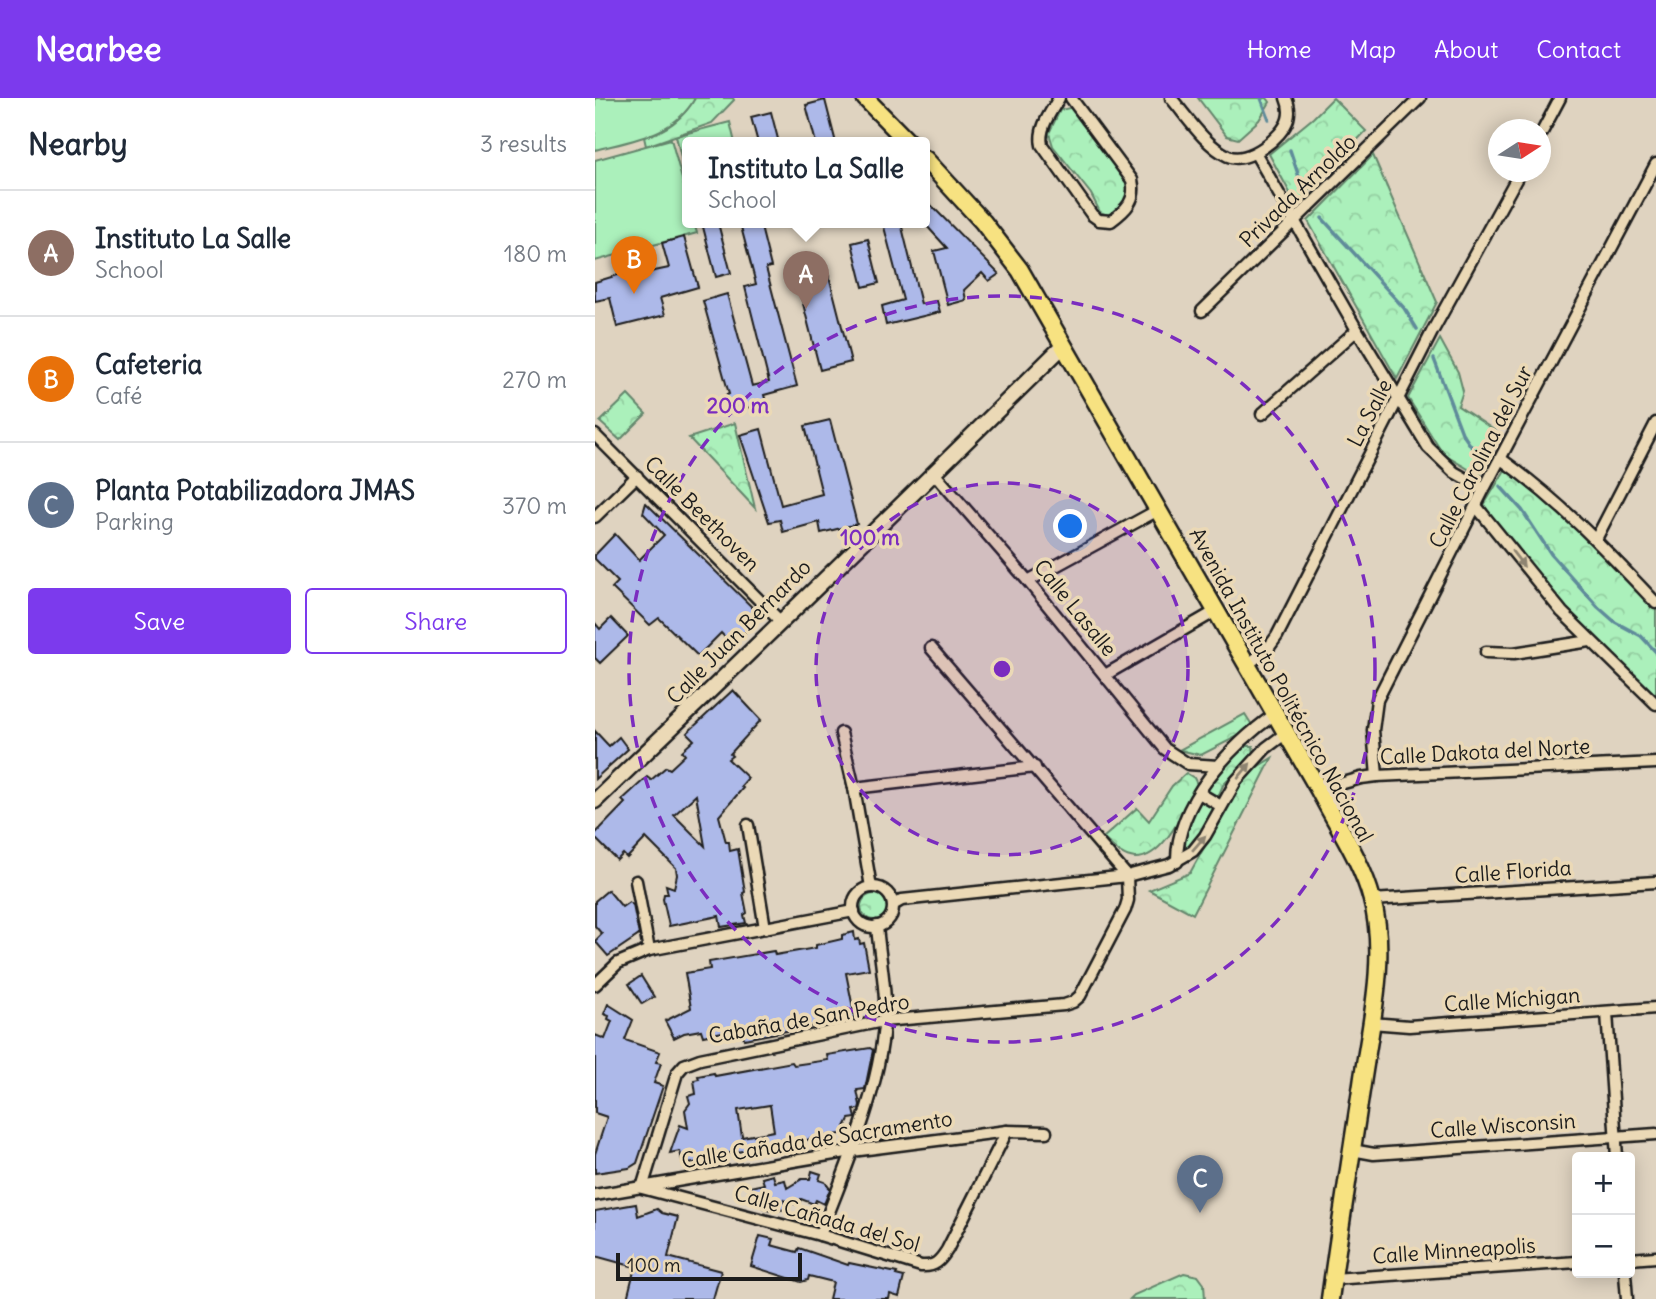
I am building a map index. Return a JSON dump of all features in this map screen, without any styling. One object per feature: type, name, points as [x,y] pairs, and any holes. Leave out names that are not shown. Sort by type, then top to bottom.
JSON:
[{"type":"main road","points":[[865,98],[903,137]]},
{"type":"main road","name":"Avenida Instituto Politécnico Nacional","points":[[930,164],[983,222],[1020,270],[1318,790],[1365,878],[1373,900],[1378,927],[1379,957],[1330,1299]]},
{"type":"street","points":[[1059,98],[1041,132],[1040,139],[1044,149],[1092,215],[1098,220],[1111,221],[1127,209],[1134,193],[1132,180],[1071,98]]},
{"type":"street","points":[[1171,98],[1206,139],[1232,159],[1257,154],[1285,126],[1289,113],[1286,98]]},
{"type":"street","name":"Privada Arnoldo","points":[[1202,311],[1420,98]]},
{"type":"street","points":[[1549,119],[1560,98]]},
{"type":"street","points":[[1257,154],[1357,330],[1428,447],[1454,472],[1484,489]]},
{"type":"street","name":"Calle Carolina del Sur","points":[[1377,776],[1373,730],[1377,700],[1484,489],[1656,164]]},
{"type":"street","name":"La Salle","points":[[1247,665],[1267,650],[1276,636],[1432,332],[1514,182]]},
{"type":"street","points":[[1262,414],[1357,330]]},
{"type":"street","name":"Calle Juan Bernardo","points":[[595,802],[1063,346]]},
{"type":"street","points":[[1595,539],[1656,423]]},
{"type":"street","name":"Calle Beethoven","points":[[595,435],[780,621]]},
{"type":"street","points":[[1501,459],[1552,497],[1656,603]]},
{"type":"street","name":"Calle Lasalle","points":[[934,473],[1028,581],[1165,749],[1188,764],[1218,766]]},
{"type":"street","points":[[595,517],[637,476]]},
{"type":"street","points":[[1476,506],[1538,584],[1590,642],[1656,704]]},
{"type":"street","points":[[1028,581],[1158,510]]},
{"type":"street","points":[[1105,675],[1216,611]]},
{"type":"street","points":[[1486,652],[1514,653],[1590,642]]},
{"type":"street","points":[[931,648],[1127,876]]},
{"type":"street","points":[[1177,862],[1177,842],[1182,824],[1199,793],[1218,766],[1243,739],[1275,714]]},
{"type":"street","points":[[841,733],[854,788],[871,887]]},
{"type":"street","points":[[893,905],[902,900],[1127,876],[1157,870],[1177,862],[1193,851],[1205,836],[1221,806],[1250,764],[1286,733]]},
{"type":"street","name":"Calle Dakota del Norte","points":[[1318,790],[1377,776],[1656,763]]},
{"type":"street","points":[[854,788],[1035,767]]},
{"type":"street","points":[[1199,793],[1221,806]]},
{"type":"street","points":[[748,825],[765,928]]},
{"type":"street","name":"Cabaña de San Pedro","points":[[642,1188],[674,1081],[684,1065],[700,1059],[883,1021],[1073,1002],[1085,987],[1125,910],[1129,892],[1127,876]]},
{"type":"street","points":[[636,881],[649,950]]},
{"type":"street","name":"Calle Florida","points":[[1373,900],[1656,882]]},
{"type":"street","points":[[871,887],[883,890],[893,905],[890,916],[877,926],[860,921],[854,911],[855,898],[871,887]]},
{"type":"street","points":[[595,985],[618,963],[649,950],[854,911]]},
{"type":"street","points":[[820,1235],[852,1151],[879,1061],[885,1002],[877,926]]},
{"type":"street","name":"Calle Míchigan","points":[[1371,1023],[1409,1026],[1656,1008]]},
{"type":"street","points":[[1607,1013],[1616,1152]]},
{"type":"street","name":"Calle Cañada de Sacramento","points":[[595,1195],[852,1151],[1007,1131],[1046,1132]]},
{"type":"street","name":"Calle Cañada del Sol","points":[[642,1188],[820,1235],[921,1266],[933,1266],[947,1250],[1007,1131]]},
{"type":"street","name":"Calle Wisconsin","points":[[1352,1150],[1374,1154],[1656,1134]]},
{"type":"street","points":[[1635,1259],[1656,1257]]},
{"type":"street","name":"Calle Minneapolis","points":[[1333,1279],[1572,1262]]},
{"type":"street","points":[[1625,1278],[1627,1299]]},
{"type":"green space","points":[[595,98],[695,98],[687,110],[665,128],[638,139],[595,150]]},
{"type":"green space","points":[[695,98],[734,100],[712,123],[646,146],[644,137],[674,122]]},
{"type":"green space","points":[[1198,98],[1267,98],[1270,102],[1259,120],[1238,139],[1227,136]]},
{"type":"green space","points":[[1333,98],[1366,131],[1296,204],[1269,154]]},
{"type":"green space","points":[[1074,107],[1129,178],[1130,193],[1126,202],[1109,216],[1100,212],[1091,194],[1053,146],[1049,133],[1060,110]]},
{"type":"green space","points":[[730,122],[734,137],[682,137],[682,161],[676,136]]},
{"type":"green space","points":[[671,139],[682,179],[682,228],[696,228],[697,233],[595,261],[595,160]]},
{"type":"green space","points":[[1373,155],[1437,302],[1397,379],[1308,221]]},
{"type":"green space","points":[[1440,339],[1458,372],[1463,391],[1458,406],[1500,434],[1480,476],[1443,454],[1408,398]]},
{"type":"green space","points":[[628,395],[646,414],[620,440],[600,422]]},
{"type":"green space","points":[[735,423],[755,508],[689,438]]},
{"type":"green space","points":[[1505,470],[1519,476],[1587,533],[1656,610],[1656,697],[1543,586],[1486,515],[1487,509],[1484,505]]},
{"type":"green space","points":[[1245,714],[1252,725],[1244,733],[1201,755],[1179,750]]},
{"type":"green space","points":[[1243,746],[1253,746],[1254,753],[1223,785],[1210,816],[1190,850],[1184,846],[1198,804],[1222,765]]},
{"type":"green space","points":[[1272,758],[1193,914],[1149,890],[1190,873],[1244,775]]},
{"type":"green space","points":[[1186,773],[1194,778],[1198,786],[1173,831],[1155,850],[1145,856],[1130,857],[1117,851],[1103,838],[1137,808],[1149,821],[1172,786]]},
{"type":"green space","points":[[874,894],[883,898],[887,907],[883,916],[874,920],[865,916],[861,907],[865,898]]},
{"type":"green space","points":[[1184,1273],[1198,1276],[1204,1284],[1205,1299],[1130,1299],[1134,1295]]},
{"type":"building","points":[[825,100],[834,137],[814,137],[806,105]]},
{"type":"building","points":[[771,112],[777,137],[756,137],[751,117]]},
{"type":"building","points":[[930,204],[999,274],[989,281],[982,273],[964,290],[966,300],[948,305],[934,251],[947,248],[929,228]]},
{"type":"building","points":[[703,228],[719,228],[731,273],[716,277]]},
{"type":"building","points":[[741,228],[761,228],[771,267],[766,268],[797,386],[764,395],[766,402],[731,413],[726,395],[729,394],[703,301],[727,294],[752,386],[769,382],[745,287],[756,284]]},
{"type":"building","points":[[884,228],[902,228],[921,304],[937,301],[940,312],[886,325],[882,306],[903,300]]},
{"type":"building","points":[[684,237],[698,287],[660,298],[665,315],[617,327],[610,298],[595,301],[595,282],[644,267],[645,273],[669,268],[662,243]]},
{"type":"building","points":[[868,239],[879,283],[863,287],[852,243]]},
{"type":"building","points":[[829,276],[851,362],[820,370],[798,284]]},
{"type":"building","points":[[830,420],[857,524],[821,533],[819,522],[783,532],[780,520],[769,522],[740,435],[761,429],[781,505],[822,494],[805,426]]},
{"type":"building","points":[[646,503],[761,616],[732,645],[721,633],[698,656],[659,618],[650,625],[612,588],[618,582],[595,559],[595,555],[615,534],[639,560],[664,535],[643,513]]},
{"type":"building","points":[[611,618],[628,636],[600,663],[595,658],[595,623],[600,629]]},
{"type":"building","points":[[733,690],[761,720],[730,754],[732,756],[728,759],[748,778],[719,816],[730,851],[738,849],[745,892],[746,923],[721,927],[719,916],[669,926],[663,899],[664,894],[668,894],[666,885],[674,888],[676,868],[646,838],[627,858],[623,854],[617,860],[595,838],[595,834],[625,803],[622,800],[647,777],[651,780],[666,767],[670,769],[685,755],[682,751],[694,740],[687,733]],"holes":[[[696,795],[705,846],[674,815]]]},
{"type":"building","points":[[595,731],[609,746],[619,737],[628,749],[595,779]]},
{"type":"building","points":[[608,890],[622,907],[629,902],[633,905],[639,935],[608,956],[595,941],[602,934],[595,926],[595,901]]},
{"type":"building","points":[[854,932],[855,940],[859,939],[860,944],[864,943],[869,969],[846,973],[855,1018],[744,1039],[742,1028],[703,1036],[701,1030],[674,1038],[665,1021],[691,1008],[685,973],[710,969],[709,962],[774,951],[775,955],[816,948],[816,945],[842,939],[842,935]]},
{"type":"building","points":[[641,976],[654,997],[642,1004],[629,984]]},
{"type":"building","points":[[608,1004],[633,1020],[625,1040],[660,1052],[656,1062],[661,1063],[654,1083],[663,1086],[637,1163],[629,1168],[595,1173],[595,1154],[607,1117],[595,1113],[595,1035],[605,1039],[612,1021],[604,1014]]},
{"type":"building","points":[[870,1048],[873,1050],[865,1089],[857,1090],[859,1109],[854,1110],[856,1118],[849,1119],[845,1127],[846,1133],[708,1157],[709,1160],[683,1165],[680,1151],[670,1153],[680,1125],[688,1128],[685,1110],[690,1103],[688,1096],[696,1094],[694,1080],[699,1079],[698,1076],[714,1073],[715,1076],[792,1062],[794,1065],[828,1060],[827,1055]],"holes":[[[770,1105],[774,1131],[742,1137],[738,1110]]]},
{"type":"building","points":[[812,1171],[821,1174],[819,1180],[825,1182],[830,1189],[824,1204],[816,1200],[814,1204],[801,1199],[798,1205],[784,1200],[786,1209],[773,1211],[762,1207],[759,1196],[752,1197],[750,1187],[764,1184],[762,1178],[773,1175],[775,1182],[785,1180],[787,1188],[802,1179],[810,1179]]},
{"type":"building","points":[[636,1204],[638,1216],[657,1209],[678,1217],[668,1257],[721,1271],[713,1299],[627,1299],[635,1267],[595,1256],[595,1211]]},
{"type":"building","points":[[760,1236],[773,1239],[771,1245],[797,1252],[799,1248],[848,1265],[849,1263],[897,1273],[896,1275],[904,1277],[899,1297],[890,1294],[889,1299],[829,1299],[833,1282],[809,1276],[808,1280],[801,1282],[751,1266]]},
{"type":"waterway","points":[[1261,98],[1269,119]]},
{"type":"waterway","points":[[1290,150],[1303,189]]},
{"type":"waterway","points":[[1322,218],[1404,308],[1417,329]]},
{"type":"waterway","points":[[1434,359],[1462,433],[1475,452]]},
{"type":"waterway","points":[[1500,486],[1522,510],[1551,554],[1598,607],[1615,622],[1641,636],[1656,652]]},
{"type":"place","name":"Cafeteria","points":[[634,294]]},
{"type":"place","name":"Instituto La Salle","points":[[806,309]]},
{"type":"place","name":"Planta Potabilizadora JMAS","points":[[1200,1213]]}]
